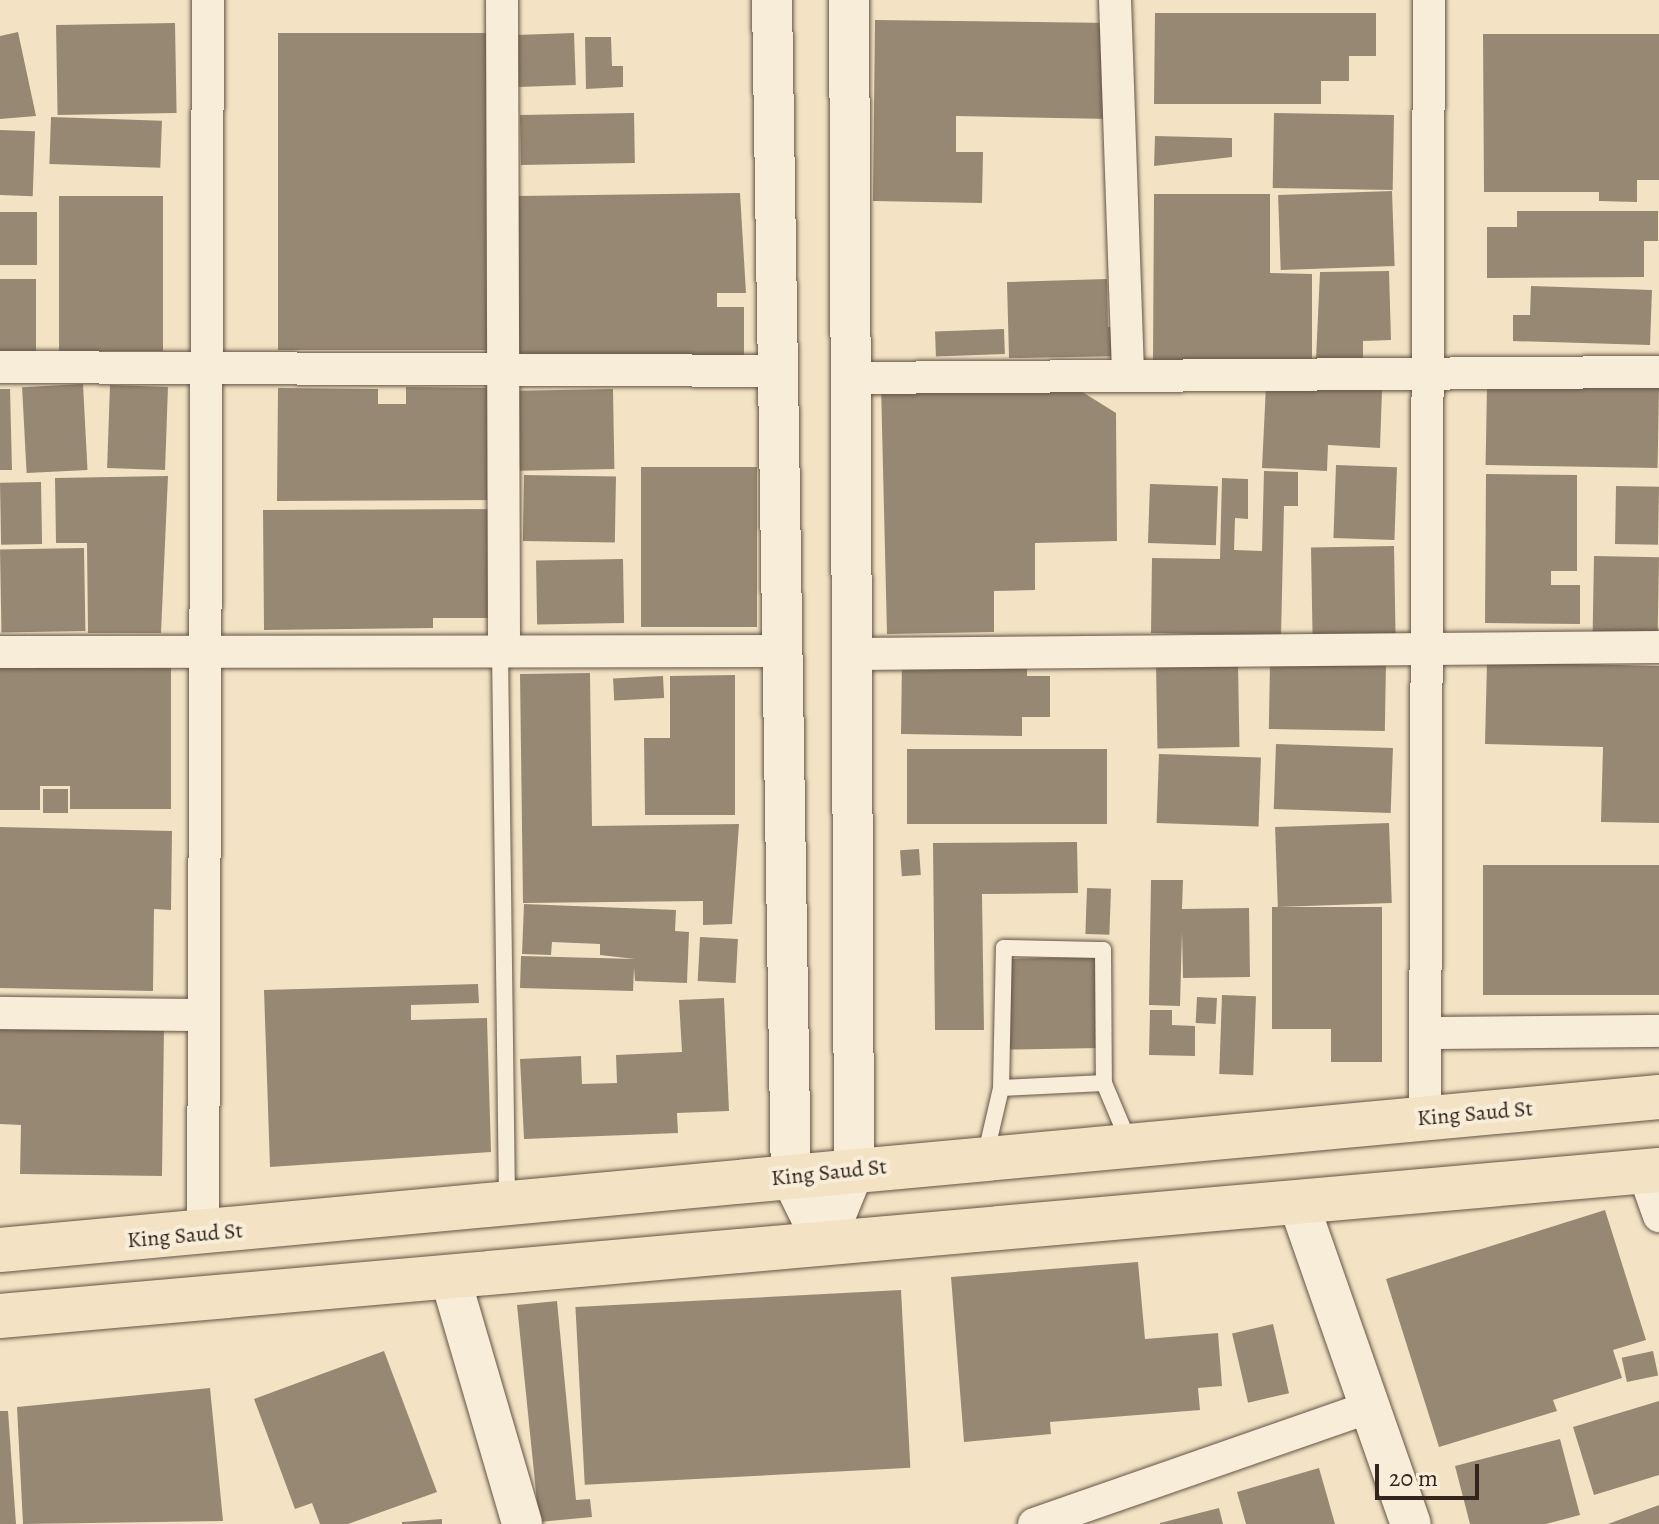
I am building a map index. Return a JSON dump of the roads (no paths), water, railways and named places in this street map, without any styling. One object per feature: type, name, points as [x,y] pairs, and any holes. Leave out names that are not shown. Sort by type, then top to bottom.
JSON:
[{"type":"main road","name":"King Saud St","points":[[0,1250],[203,1236],[854,1170],[1659,1097]]},
{"type":"main road","points":[[0,1316],[1651,1171]]},
{"type":"street","points":[[203,1236],[208,0]]},
{"type":"street","points":[[502,0],[502,650]]},
{"type":"street","points":[[772,0],[791,1177],[824,1244]]},
{"type":"street","points":[[824,1244],[854,1170],[849,0]]},
{"type":"street","points":[[1115,0],[1128,374]]},
{"type":"street","points":[[1425,1119],[1429,0]]},
{"type":"street","points":[[0,367],[778,371]]},
{"type":"street","points":[[851,378],[1428,369],[1659,372]]},
{"type":"street","points":[[852,654],[1659,647]]},
{"type":"street","points":[[0,652],[783,651]]},
{"type":"street","points":[[0,1013],[204,1015]]},
{"type":"street","points":[[1426,1033],[1659,1031]]},
{"type":"street","points":[[1651,1171],[1659,1216]]},
{"type":"street","points":[[1298,1202],[1411,1524]]},
{"type":"street","points":[[450,1277],[522,1524]]},
{"type":"street","points":[[1034,1524],[1098,1514],[1370,1407]]},
{"type":"lane","points":[[502,650],[508,1205]]},
{"type":"lane","points":[[984,1159],[1001,1088],[1004,948],[1103,950],[1104,1083],[1131,1146]]},
{"type":"lane","points":[[1001,1088],[1104,1083]]}]
